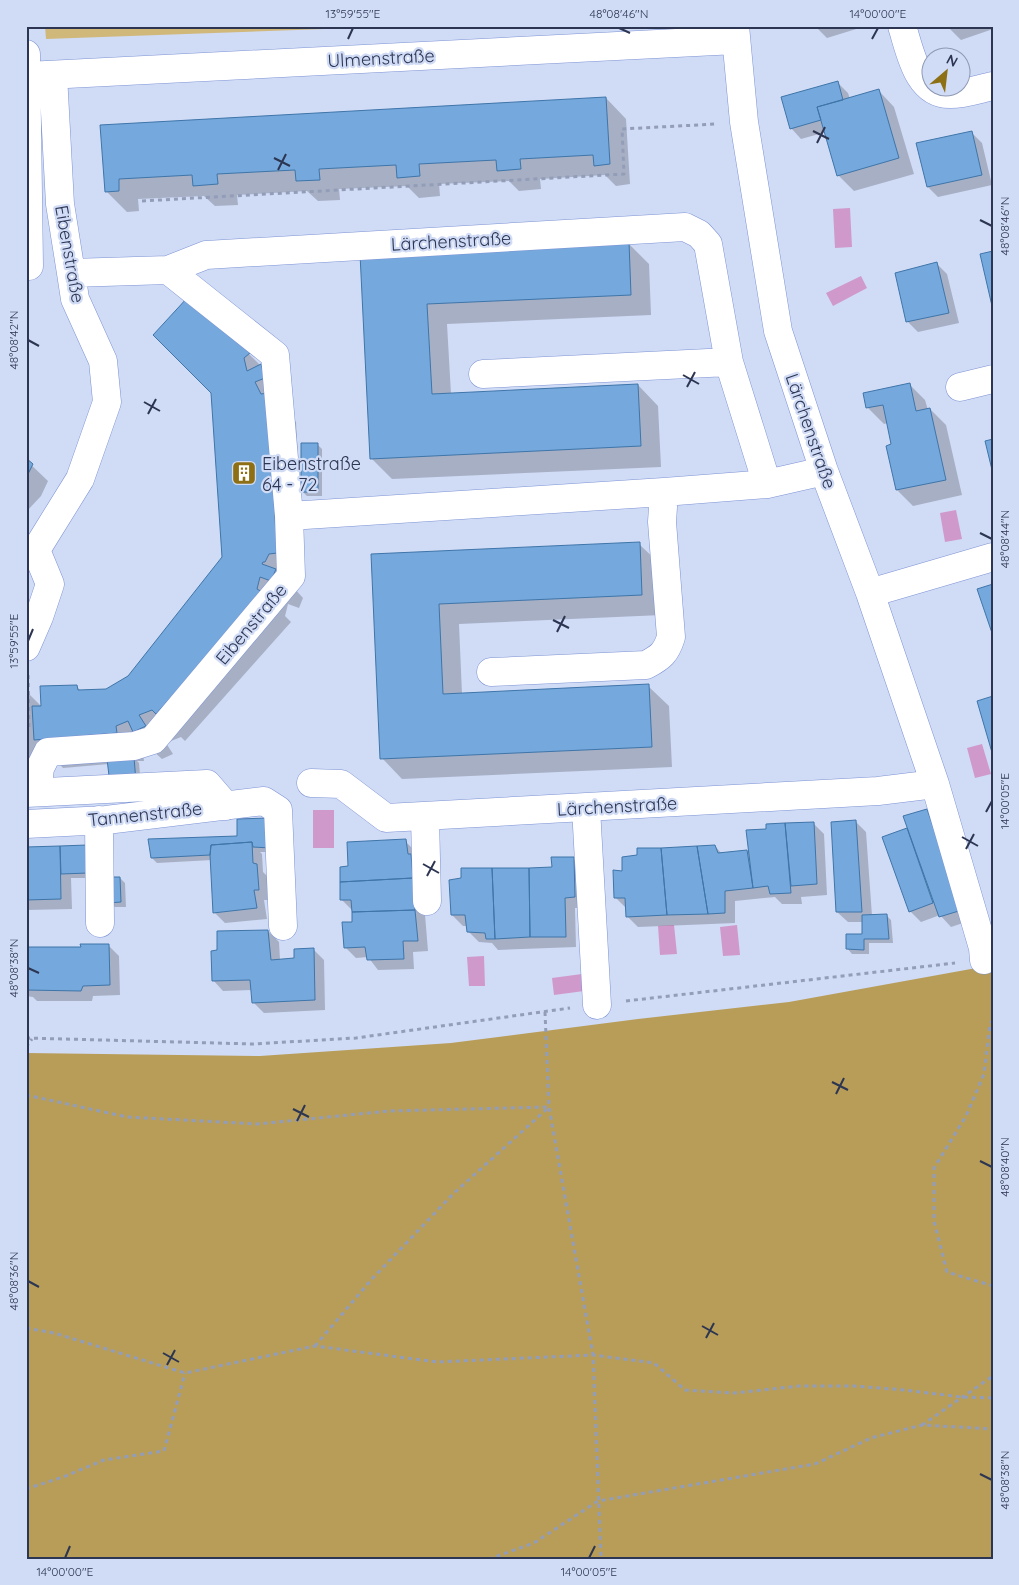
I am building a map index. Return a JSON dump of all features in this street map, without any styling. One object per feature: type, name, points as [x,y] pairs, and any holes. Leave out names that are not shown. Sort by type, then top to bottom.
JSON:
[{"type":"street","points":[[902,26],[916,68],[924,81],[933,90],[948,94],[964,93],[993,86]]},
{"type":"street","name":"Ulmenstraße","points":[[36,68],[735,33]]},
{"type":"street","name":"Lärchenstraße","points":[[735,33],[744,122],[778,331],[824,471],[870,593],[935,784],[983,948],[984,960]]},
{"type":"street","name":"Eibenstraße","points":[[29,266],[36,68]]},
{"type":"street","name":"Eibenstraße","points":[[31,553],[80,478],[107,402],[103,361],[76,299],[36,68]]},
{"type":"street","name":"Lärchenstraße","points":[[71,273],[168,270],[206,255],[685,227],[699,234],[708,244],[729,362],[767,484]]},
{"type":"street","name":"Eibenstraße","points":[[32,792],[48,752],[134,746],[153,740],[291,576],[289,516],[274,355],[168,270]]},
{"type":"street","points":[[484,374],[729,362]]},
{"type":"street","points":[[960,387],[993,379]]},
{"type":"street","points":[[289,516],[698,490],[767,484],[824,471]]},
{"type":"street","points":[[491,672],[646,665],[660,657],[668,648],[671,637],[662,522],[664,492]]},
{"type":"street","points":[[27,647],[40,616],[50,584],[31,553]]},
{"type":"street","points":[[870,593],[993,557]]},
{"type":"street","name":"Lärchenstraße","points":[[311,783],[341,784],[386,818],[878,792],[935,784]]},
{"type":"street","points":[[32,792],[207,784],[226,806]]},
{"type":"street","name":"Tannenstraße","points":[[26,824],[99,820],[264,801],[278,810],[283,926]]},
{"type":"street","points":[[586,808],[596,1005]]},
{"type":"street","points":[[425,817],[427,901]]},
{"type":"street","points":[[99,820],[100,923]]},
{"type":"path","points":[[142,200],[624,174],[622,129],[744,122]]},
{"type":"path","points":[[27,647],[29,734]]},
{"type":"path","points":[[26,1038],[253,1044],[356,1038],[596,1005],[984,960]]},
{"type":"path","points":[[545,1012],[549,1108],[593,1355],[601,1559]]},
{"type":"path","points":[[993,1020],[990,1024],[984,1074],[966,1116],[934,1168],[934,1221],[947,1272],[993,1286]]},
{"type":"path","points":[[26,1048],[33,1039]]},
{"type":"path","points":[[26,1095],[127,1117],[257,1124],[389,1111],[549,1108]]},
{"type":"path","points":[[315,1346],[371,1280],[453,1194],[549,1108]]},
{"type":"path","points":[[26,1328],[54,1333],[185,1373],[315,1346],[437,1362],[593,1355],[654,1363],[685,1390],[735,1393],[799,1386],[854,1386],[961,1397],[993,1398]]},
{"type":"path","points":[[26,1489],[63,1477],[104,1460],[164,1452],[185,1373]]},
{"type":"path","points":[[922,1425],[993,1376]]},
{"type":"path","points":[[489,1559],[534,1543],[598,1501],[815,1464],[872,1438],[922,1425],[993,1429]]},
{"type":"shaded area","points":[[45,26],[410,26],[46,39]]},
{"type":"shaded area","points":[[850,208],[852,247],[835,248],[833,209]]},
{"type":"shaded area","points":[[861,276],[867,288],[833,306],[826,293]]},
{"type":"shaded area","points":[[956,510],[962,539],[945,542],[940,513]]},
{"type":"shaded area","points":[[982,744],[991,774],[975,778],[967,748]]},
{"type":"shaded area","points":[[313,810],[334,810],[334,848],[313,848]]},
{"type":"shaded area","points":[[674,925],[677,954],[660,955],[658,926]]},
{"type":"shaded area","points":[[737,925],[740,955],[723,956],[720,927]]},
{"type":"shaded area","points":[[484,956],[485,986],[469,986],[467,957]]},
{"type":"shaded area","points":[[993,965],[993,1559],[26,1559],[26,1053],[260,1056],[451,1043],[789,1002]]},
{"type":"shaded area","points":[[582,974],[584,991],[554,995],[552,978]]},
{"type":"building","points":[[838,81],[843,100],[817,107],[821,120],[790,129],[781,97]]},
{"type":"building","points":[[879,89],[899,158],[837,176],[817,107]]},
{"type":"building","points":[[606,97],[610,164],[594,166],[593,155],[520,159],[521,169],[497,171],[496,160],[419,164],[420,176],[397,178],[396,165],[319,169],[320,180],[296,181],[295,170],[217,174],[218,184],[193,186],[192,175],[119,179],[119,191],[105,192],[100,125]]},
{"type":"building","points":[[972,131],[982,175],[927,187],[916,143]]},
{"type":"building","points":[[629,242],[631,295],[427,304],[432,394],[638,384],[641,446],[370,459],[360,254]]},
{"type":"building","points":[[993,251],[993,306],[992,306],[980,254]]},
{"type":"building","points":[[937,262],[949,313],[906,322],[895,273]]},
{"type":"building","name":"Eibenstraße 64 - 72","points":[[188,297],[250,353],[244,358],[247,371],[261,364],[265,378],[255,382],[261,394],[268,393],[277,553],[269,554],[262,564],[276,569],[271,581],[260,577],[257,589],[264,593],[156,714],[152,710],[139,715],[146,726],[133,732],[128,721],[116,726],[117,733],[34,740],[32,706],[41,706],[40,686],[77,685],[78,690],[106,689],[128,676],[222,557],[211,393],[153,335]]},
{"type":"building","points":[[910,383],[916,411],[930,408],[946,480],[896,490],[886,446],[891,444],[883,405],[866,408],[863,393]]},
{"type":"building","points":[[993,439],[993,474],[985,441]]},
{"type":"building","points":[[301,443],[318,443],[318,492],[301,492]]},
{"type":"building","points":[[26,458],[33,464],[26,478]]},
{"type":"building","points":[[640,542],[642,595],[439,604],[443,694],[649,684],[652,747],[380,759],[371,554]]},
{"type":"building","points":[[993,584],[993,633],[992,633],[977,589]]},
{"type":"building","points":[[993,696],[993,756],[977,701]]},
{"type":"building","points":[[134,757],[136,782],[110,784],[107,759]]},
{"type":"building","points":[[927,809],[962,910],[939,917],[903,816]]},
{"type":"building","points":[[269,818],[270,848],[253,847],[252,842],[211,845],[210,855],[151,858],[148,839],[237,836],[237,819]]},
{"type":"building","points":[[856,820],[862,912],[836,912],[831,822]]},
{"type":"building","points":[[814,822],[817,884],[791,886],[785,823]]},
{"type":"building","points":[[785,823],[791,893],[770,894],[768,886],[753,888],[746,830],[766,829],[766,824]]},
{"type":"building","points":[[907,828],[933,903],[909,912],[882,837]]},
{"type":"building","points":[[406,839],[408,854],[411,854],[413,878],[340,882],[340,867],[348,866],[347,842]]},
{"type":"building","points":[[252,842],[253,863],[257,864],[259,890],[254,890],[257,908],[213,913],[211,845]]},
{"type":"building","points":[[87,845],[88,873],[61,874],[60,846]]},
{"type":"building","points":[[715,845],[718,853],[747,850],[753,888],[725,891],[725,913],[708,914],[697,846]]},
{"type":"building","points":[[60,846],[61,899],[26,900],[26,847]]},
{"type":"building","points":[[697,846],[708,914],[667,915],[661,848]]},
{"type":"building","points":[[637,848],[661,848],[667,915],[626,917],[625,898],[614,898],[613,870],[622,871],[622,857],[637,855]]},
{"type":"building","points":[[551,857],[574,857],[575,897],[565,898],[566,937],[530,937],[529,868],[552,867]]},
{"type":"building","points":[[461,868],[492,868],[495,939],[486,939],[485,933],[467,932],[465,915],[451,915],[449,880],[461,878]]},
{"type":"building","points":[[492,868],[529,868],[530,937],[495,939]]},
{"type":"building","points":[[107,877],[120,877],[121,902],[108,903]]},
{"type":"building","points":[[413,878],[415,910],[352,912],[351,900],[340,900],[340,882]]},
{"type":"building","points":[[415,910],[418,941],[403,941],[404,959],[367,960],[365,947],[344,948],[342,922],[352,922],[352,912]]},
{"type":"building","points":[[887,914],[889,939],[864,939],[864,950],[846,949],[846,934],[862,934],[862,915]]},
{"type":"building","points":[[268,930],[271,960],[294,958],[294,949],[314,948],[315,1000],[252,1003],[250,980],[212,981],[211,951],[217,950],[217,931]]},
{"type":"building","points":[[80,944],[109,944],[110,985],[83,986],[81,991],[26,990],[26,947],[81,947]]},
{"type":"place","name":"Eibenstraße 64 - 72","points":[[244,473]]}]
